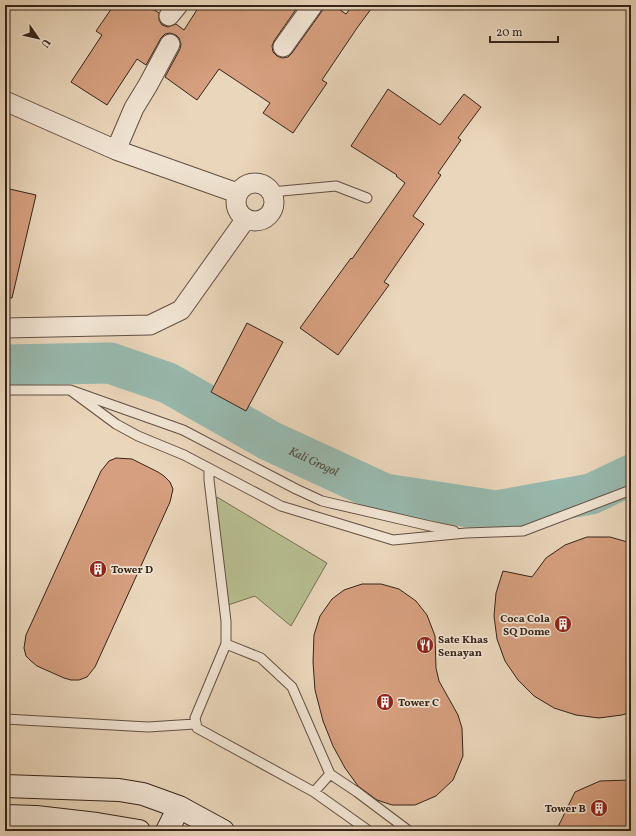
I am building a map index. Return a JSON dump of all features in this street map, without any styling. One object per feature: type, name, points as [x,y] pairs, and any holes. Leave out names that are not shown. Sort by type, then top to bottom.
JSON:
[{"type":"street","points":[[284,47],[313,5]]},
{"type":"street","points":[[116,150],[134,108],[170,44]]},
{"type":"street","points":[[5,100],[116,150],[237,193]]},
{"type":"street","points":[[254,182],[264,185],[271,192],[274,202],[272,212],[265,219],[255,222],[245,220],[238,213],[235,203],[237,193],[244,186],[254,182]]},
{"type":"street","points":[[5,328],[150,325],[181,310],[245,220]]},
{"type":"street","points":[[5,786],[119,790],[143,794],[179,807],[223,831]]},
{"type":"street","points":[[167,831],[179,807]]},
{"type":"street","points":[[5,816],[36,824],[97,824],[139,831]]},
{"type":"lane","points":[[271,192],[336,186],[367,198]]},
{"type":"lane","points":[[5,390],[70,390],[183,430],[322,501],[466,533]]},
{"type":"lane","points":[[70,390],[116,424],[138,436],[184,455],[281,506],[393,540],[466,533],[523,530],[631,490]]},
{"type":"lane","points":[[209,469],[209,480],[226,621],[226,644],[195,718],[195,724],[198,728],[314,792],[369,831]]},
{"type":"lane","points":[[226,644],[261,658],[292,687],[330,774],[357,792],[409,831]]},
{"type":"lane","points":[[5,719],[148,727],[195,724]]},
{"type":"lane","points":[[314,792],[330,774]]},
{"type":"green space","points":[[217,497],[327,563],[291,626],[255,596],[228,605],[216,505]]},
{"type":"building","points":[[114,5],[147,5],[159,13],[159,20],[162,25],[168,27],[176,24],[184,30],[200,5],[299,5],[272,46],[273,52],[282,58],[288,57],[292,53],[322,11],[324,5],[333,5],[346,14],[353,5],[374,5],[322,80],[327,83],[293,133],[263,113],[270,103],[219,69],[197,100],[165,77],[180,49],[181,44],[176,35],[170,33],[165,34],[161,38],[146,65],[137,59],[107,105],[71,82],[102,35],[96,31]]},
{"type":"building","points":[[388,89],[440,125],[464,94],[481,107],[458,138],[461,140],[438,173],[441,175],[413,216],[424,224],[384,282],[389,285],[338,355],[300,328],[351,258],[352,259],[405,183],[396,176],[397,175],[351,146]]},
{"type":"building","points":[[5,188],[36,195],[12,298],[5,297]]},
{"type":"building","points":[[247,323],[283,342],[246,411],[211,392]]},
{"type":"building","name":"Tower D","points":[[116,458],[132,459],[158,472],[170,482],[173,489],[170,502],[95,667],[87,677],[79,680],[71,680],[37,666],[26,656],[24,648],[26,635],[101,471],[109,461]]},
{"type":"building","name":"Coca Cola SQ Dome","points":[[587,537],[610,537],[631,543],[631,712],[622,715],[599,718],[576,715],[554,708],[534,696],[518,680],[505,661],[497,639],[494,616],[496,593],[503,571],[532,577],[546,558],[565,545]]},
{"type":"building","name":"Tower C","points":[[362,584],[381,584],[399,589],[416,601],[427,615],[435,636],[436,668],[439,681],[458,715],[462,728],[463,756],[453,780],[436,796],[415,805],[392,805],[377,800],[358,786],[345,768],[333,746],[323,721],[315,690],[313,662],[314,635],[320,616],[332,599],[344,590]]},
{"type":"building","name":"Tower B","points":[[631,780],[631,831],[556,831],[575,792],[600,781]]},
{"type":"waterway","name":"Kali Grogol","points":[[5,365],[110,363],[168,383],[270,441],[385,494],[496,511],[591,494],[631,475]]},
{"type":"place","name":"Tower D","points":[[98,569]]},
{"type":"place","name":"Coca Cola SQ Dome","points":[[563,624]]},
{"type":"place","name":"Sate Khas Senayan","points":[[425,645]]},
{"type":"place","name":"Tower C","points":[[385,702]]},
{"type":"place","name":"Tower B","points":[[599,808]]}]
